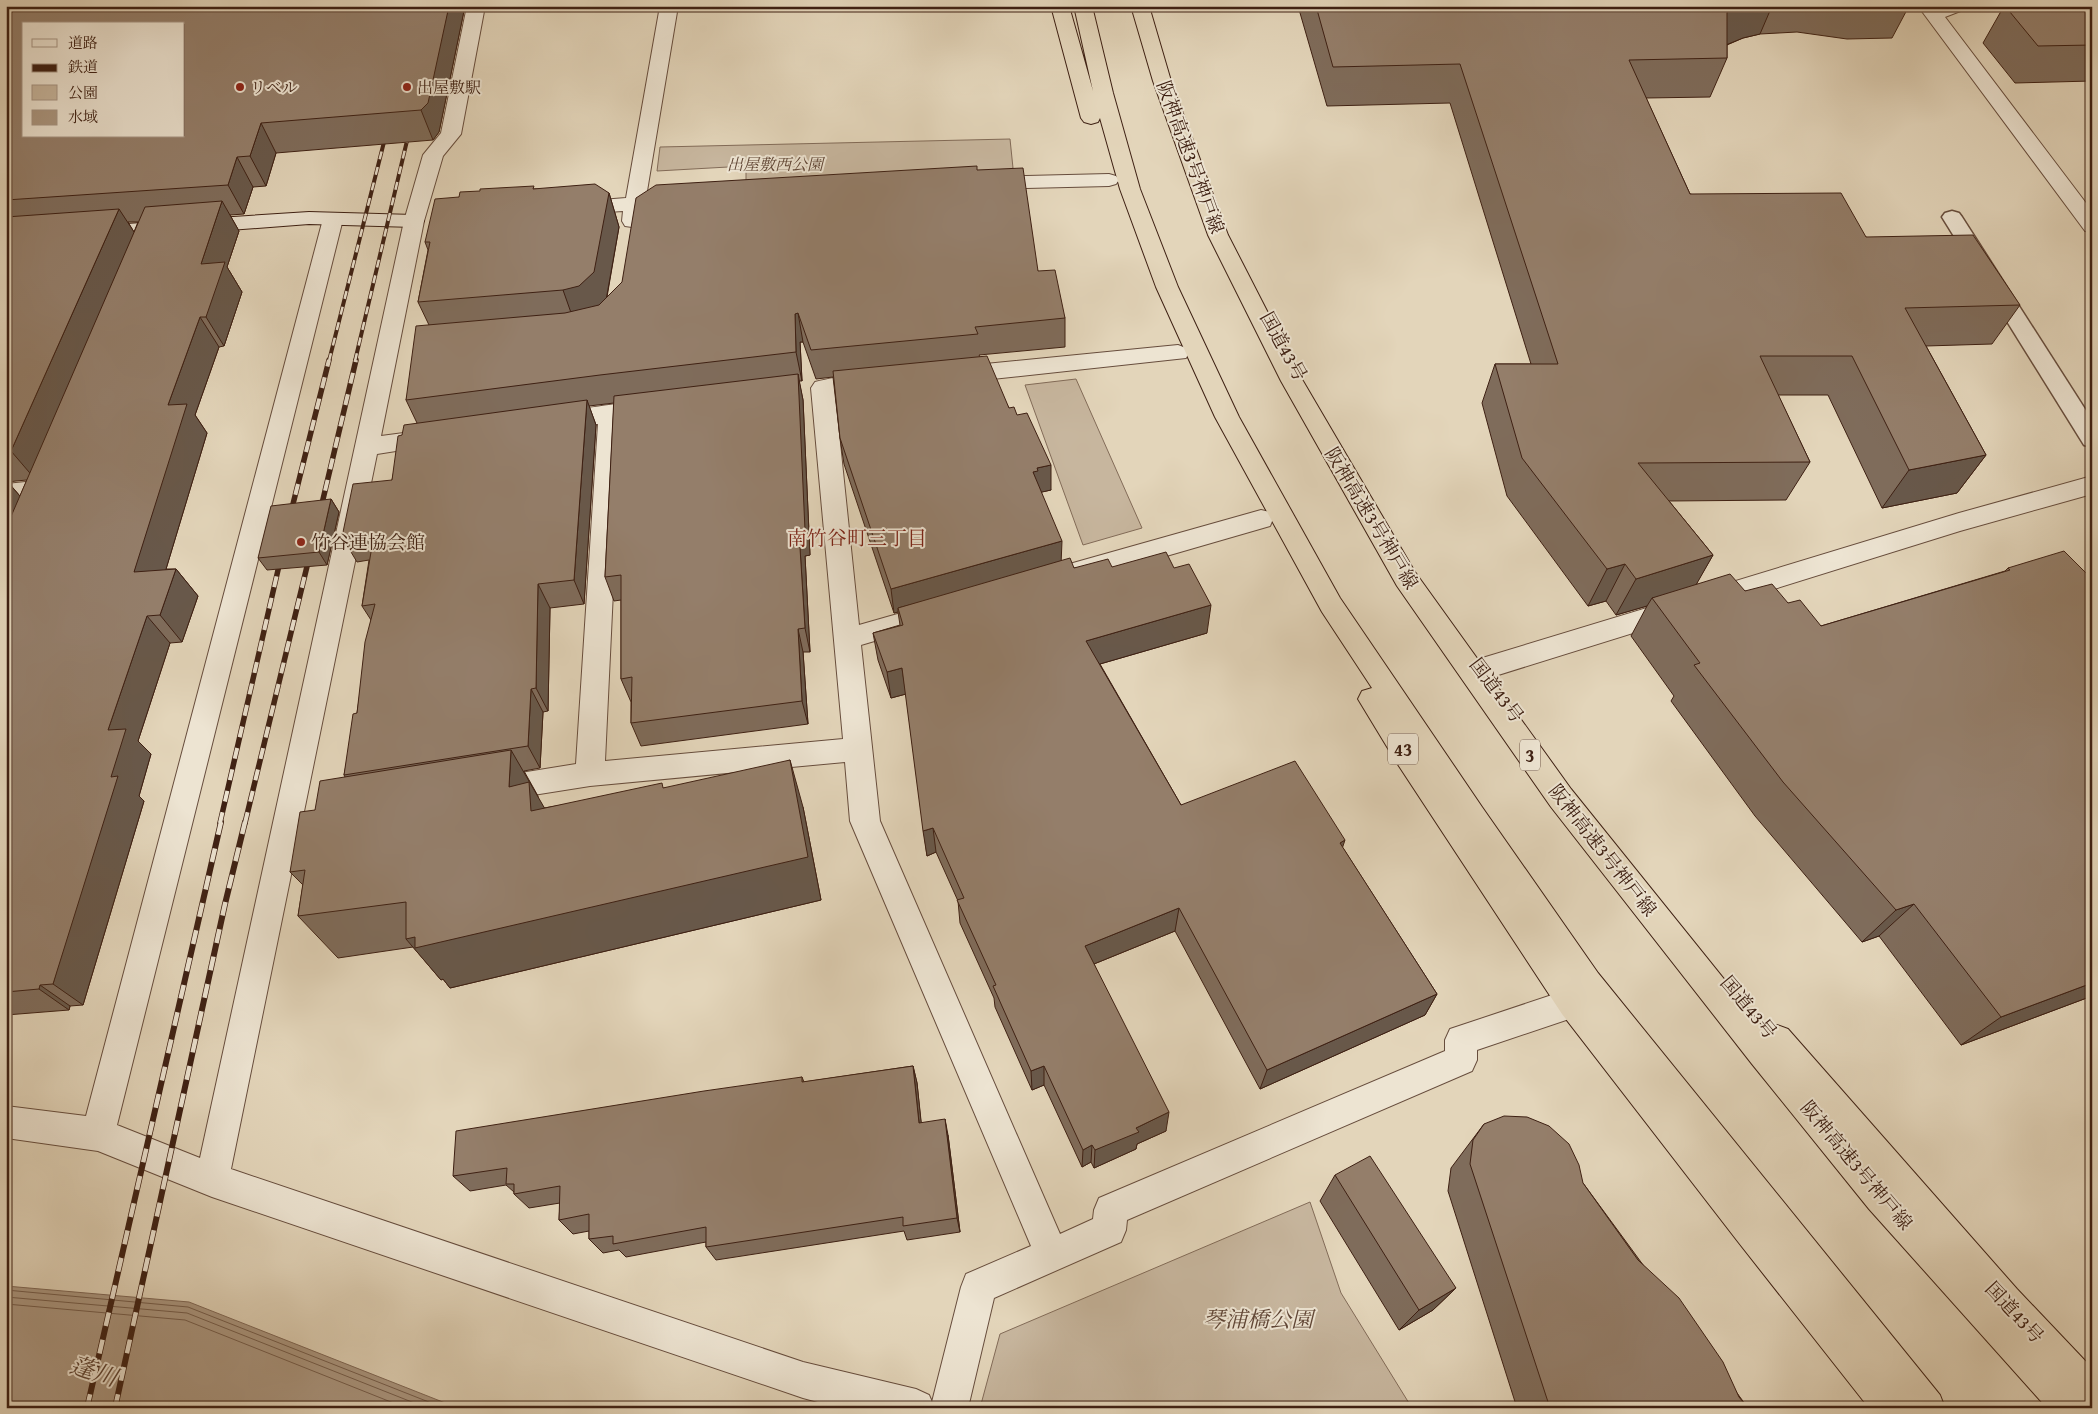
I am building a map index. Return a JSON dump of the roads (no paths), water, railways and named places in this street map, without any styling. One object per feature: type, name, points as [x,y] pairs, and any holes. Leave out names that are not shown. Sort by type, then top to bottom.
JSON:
[{"type":"highway","name":"43","points":[[1060,6],[1109,180],[1148,287],[1213,428],[1262,519],[1405,752],[1573,1003],[1751,1231],[1893,1408]]},
{"type":"highway","points":[[1083,6],[1103,93],[1130,188],[1166,287],[1227,417],[1331,605],[1472,816],[1587,982],[1927,1408]]},
{"type":"highway","name":"阪神高速3号神戸線","points":[[1140,6],[1162,81],[1218,234],[1292,381],[1406,579],[1561,798],[1763,1053],[1882,1197],[2072,1408]]},
{"type":"highway","name":"国道43号","points":[[1145,6],[1164,74],[1196,160],[1258,299],[1348,464],[1479,670],[1734,990],[1850,1127],[2004,1302],[2092,1395]]},
{"type":"street","points":[[212,1180],[366,447],[397,348],[424,220],[433,155],[451,134],[476,6]]},
{"type":"street","points":[[629,242],[669,6]]},
{"type":"street","points":[[1957,6],[1930,11],[2092,226]]},
{"type":"street","points":[[968,184],[1109,180]]},
{"type":"street","points":[[558,210],[694,199]]},
{"type":"street","points":[[75,234],[308,218],[424,220]]},
{"type":"street","points":[[98,1134],[333,219]]},
{"type":"street","points":[[143,255],[154,229]]},
{"type":"street","points":[[932,378],[1178,353]]},
{"type":"street","points":[[892,382],[814,390],[847,639],[865,821],[1052,1255]]},
{"type":"street","points":[[532,424],[668,406]]},
{"type":"street","points":[[590,774],[610,413]]},
{"type":"street","points":[[366,447],[454,434]]},
{"type":"street","points":[[1479,670],[1959,522],[2092,486]]},
{"type":"street","points":[[6,492],[45,489]]},
{"type":"street","points":[[1047,581],[1262,519]]},
{"type":"street","points":[[847,639],[962,606]]},
{"type":"street","points":[[473,793],[590,774],[858,749]]},
{"type":"street","points":[[287,823],[316,818]]},
{"type":"street","points":[[949,1408],[979,1286],[1109,1230],[1112,1210],[1461,1060],[1461,1040],[1573,1003]]},
{"type":"street","points":[[6,1122],[98,1134],[212,1180],[803,1380],[916,1408]]},
{"type":"lane","points":[[1952,217],[2092,439]]},
{"type":"water","name":"蓬川","points":[[6,1286],[189,1302],[458,1408],[6,1408]]},
{"type":"railway","points":[[355,361],[410,128]]},
{"type":"railway","points":[[329,361],[387,130]]},
{"type":"railway","points":[[290,516],[329,360]]},
{"type":"railway","points":[[320,512],[356,360]]},
{"type":"railway","points":[[245,823],[310,554]]},
{"type":"railway","points":[[220,823],[281,557]]},
{"type":"railway","points":[[87,1408],[221,822]]},
{"type":"railway","points":[[115,1408],[225,904],[245,822]]},
{"type":"place","name":"リベル","points":[[240,87]]},
{"type":"place","name":"出屋敷駅","points":[[407,87]]},
{"type":"place","name":"竹谷連協会館","points":[[301,542]]},
{"type":"district","name":"南竹谷町三丁目","points":[[857,537]]},
{"type":"park label","name":"出屋敷西公園","points":[[775,164]]},
{"type":"park label","name":"琴浦橋公園","points":[[1258,1319]]}]
